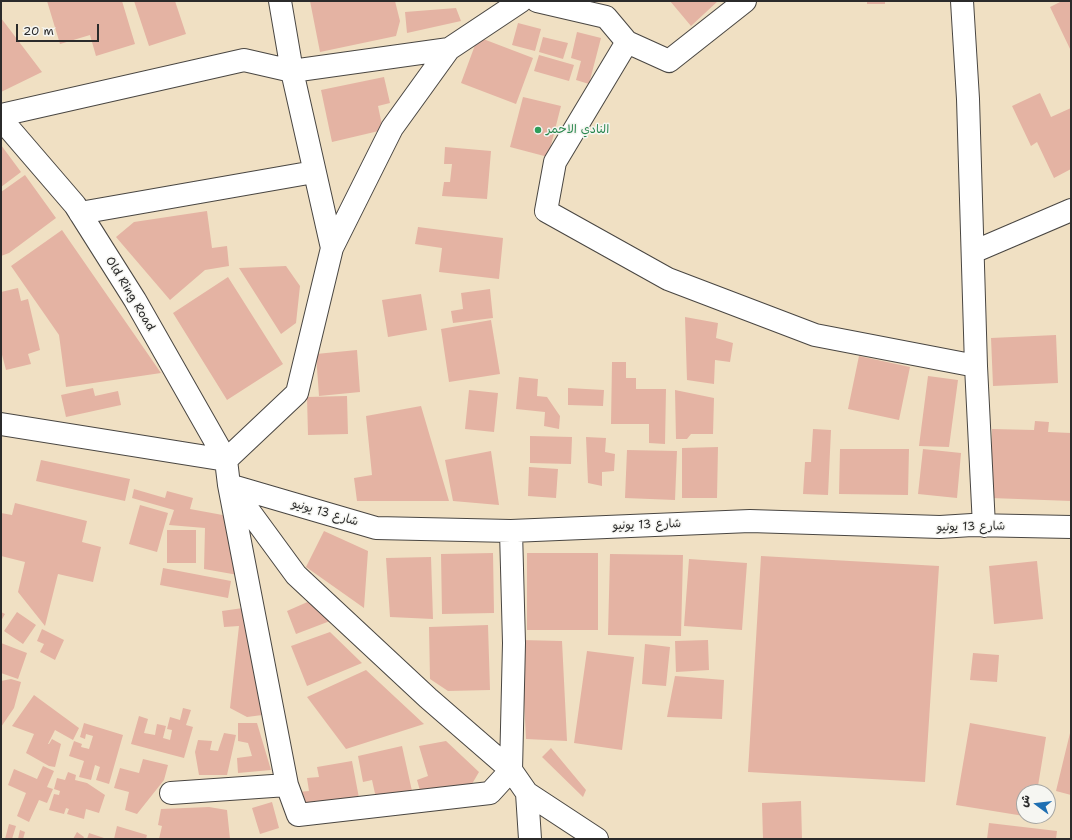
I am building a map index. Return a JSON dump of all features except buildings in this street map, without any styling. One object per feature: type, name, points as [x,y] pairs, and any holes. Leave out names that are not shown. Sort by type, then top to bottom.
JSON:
[{"type":"street","points":[[280,1],[292,71],[332,248]]},
{"type":"street","points":[[1,424],[226,460],[297,393],[332,248],[392,128],[449,49],[521,1]]},
{"type":"street","points":[[537,1],[606,17],[627,42],[669,61],[745,1]]},
{"type":"street","points":[[962,1],[968,98],[976,366],[984,526]]},
{"type":"street","points":[[627,42],[555,162],[546,211],[668,279],[815,335],[976,366]]},
{"type":"street","points":[[1,115],[244,60],[292,71],[449,49]]},
{"type":"street","name":"Old Ring Road","points":[[1,119],[75,205],[135,300],[226,460],[229,485],[287,785],[298,815],[490,793],[511,770]]},
{"type":"street","points":[[80,213],[314,172]]},
{"type":"street","points":[[973,252],[1071,210]]},
{"type":"street","points":[[229,485],[296,575],[428,698],[511,770],[527,793],[597,839]]},
{"type":"street","name":"شارع 13 يونيو","points":[[229,485],[376,528],[511,530],[750,521],[940,528],[984,526],[1071,527]]},
{"type":"street","points":[[511,530],[514,643],[511,770]]},
{"type":"street","points":[[171,793],[287,785]]},
{"type":"street","points":[[527,793],[530,839]]},
{"type":"place","name":"النادي الاحمر","points":[[538,130]]}]
